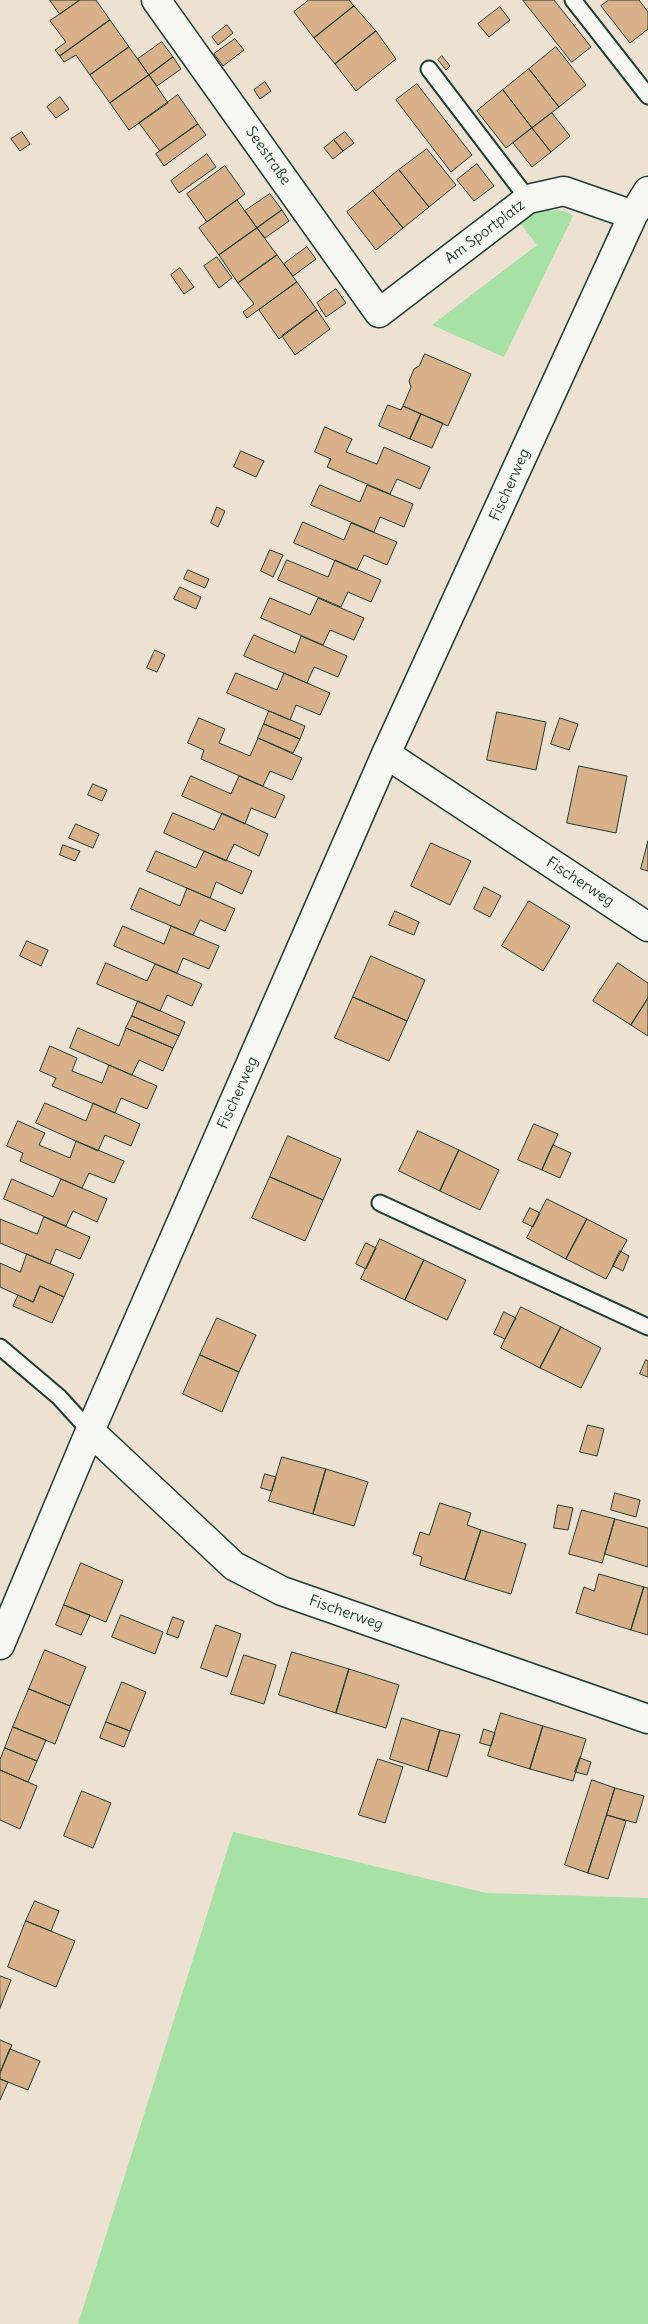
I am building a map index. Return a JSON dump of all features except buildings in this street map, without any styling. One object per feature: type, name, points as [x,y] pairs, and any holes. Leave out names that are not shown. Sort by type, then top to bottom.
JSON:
[{"type":"street","name":"Seestraße","points":[[156,0],[379,313]]},
{"type":"street","name":"Am Sportplatz","points":[[379,313],[528,199],[564,191],[633,215]]},
{"type":"street","points":[[633,215],[648,191]]},
{"type":"street","name":"Fischerweg","points":[[0,1645],[90,1431],[386,754],[633,215]]},
{"type":"street","name":"Fischerweg","points":[[386,754],[648,927]]},
{"type":"street","name":"Fischerweg","points":[[90,1431],[234,1566],[282,1590],[648,1719]]},
{"type":"lane","points":[[573,0],[648,96]]},
{"type":"lane","points":[[429,69],[528,199]]},
{"type":"lane","points":[[380,1203],[648,1327]]},
{"type":"lane","points":[[0,1347],[59,1397],[90,1431]]},
{"type":"green space","points":[[546,210],[565,211],[573,216],[504,357],[432,325],[537,245],[520,223],[533,213]]},
{"type":"green space","points":[[233,1832],[486,1893],[648,1898],[648,2324],[78,2324]]}]
